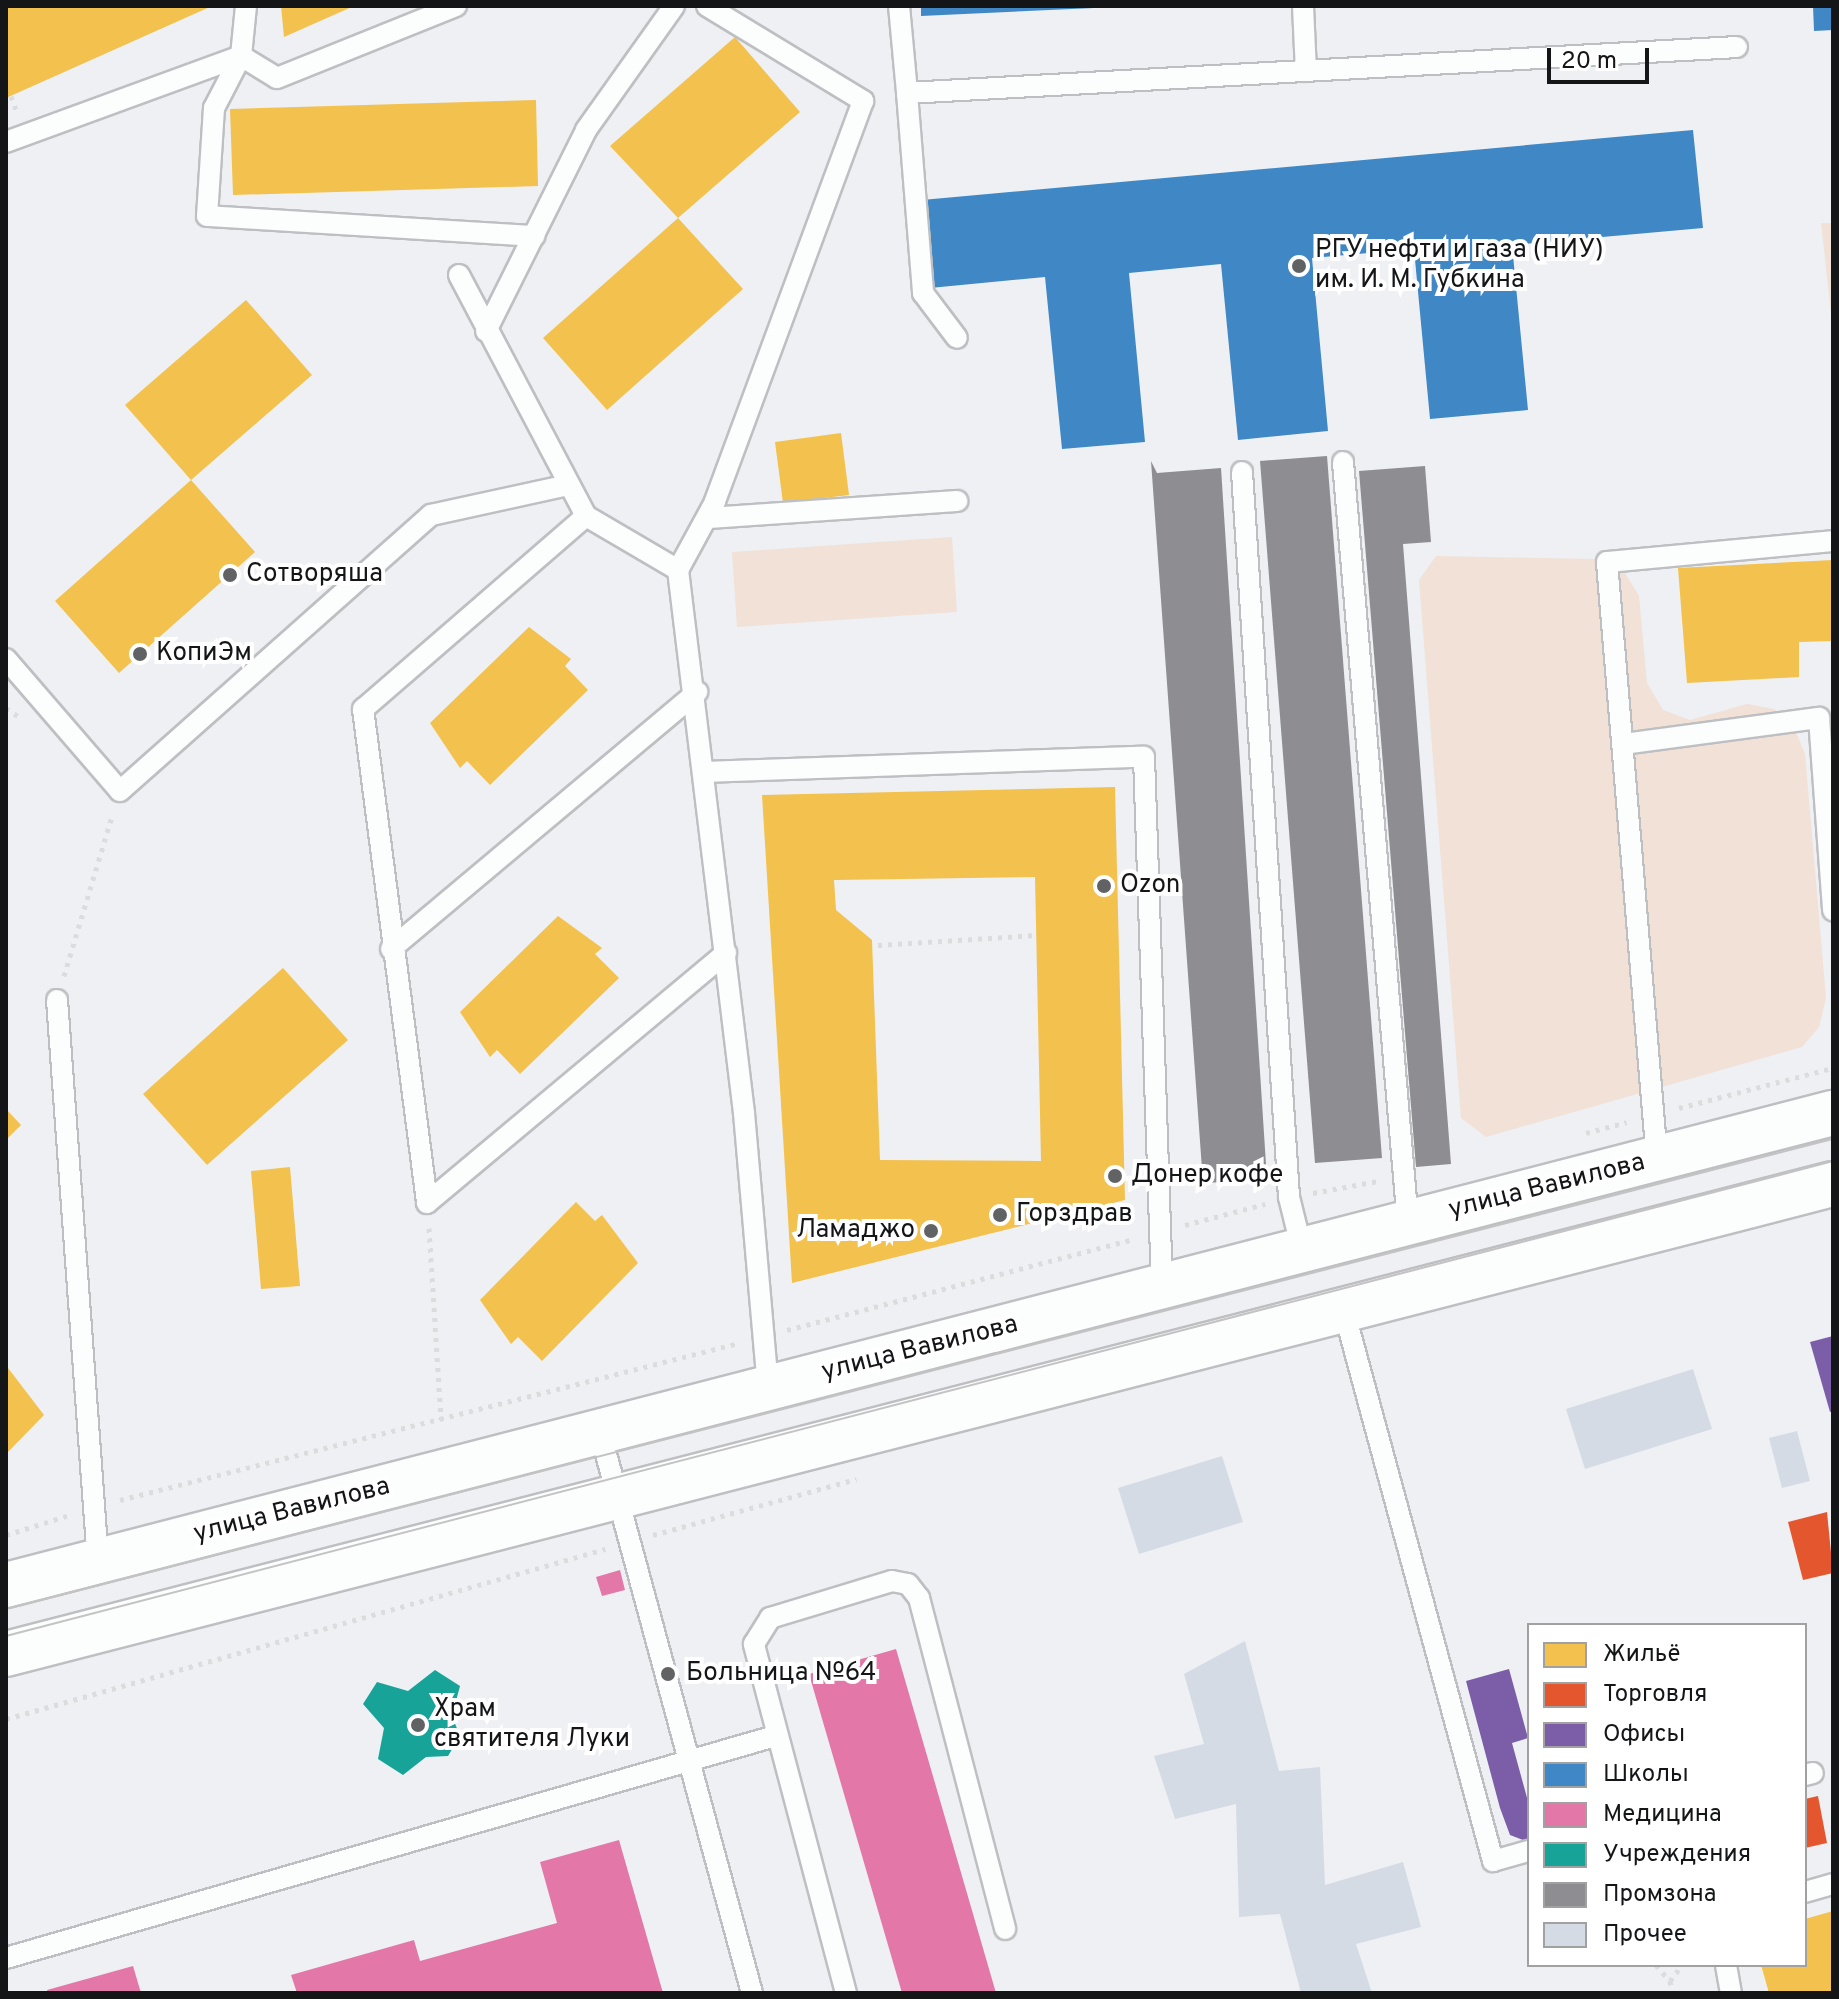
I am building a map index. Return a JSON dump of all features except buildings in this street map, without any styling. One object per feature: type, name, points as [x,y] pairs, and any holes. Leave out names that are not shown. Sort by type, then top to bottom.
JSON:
[{"type":"main road","name":"улица Вавилова","points":[[6,1585],[1833,1113]]},
{"type":"main road","points":[[6,1654],[1833,1184]]},
{"type":"lane","points":[[246,6],[241,56],[214,108],[207,216],[534,236]]},
{"type":"lane","points":[[241,56],[277,78],[456,6]]},
{"type":"lane","points":[[486,331],[586,130],[674,6]]},
{"type":"lane","points":[[707,6],[863,101],[708,518],[678,570],[697,692],[726,953],[768,1388]]},
{"type":"lane","points":[[899,6],[923,293],[957,338]]},
{"type":"lane","points":[[1303,6],[1306,71]]},
{"type":"lane","points":[[907,93],[1737,47]]},
{"type":"lane","points":[[6,142],[241,56]]},
{"type":"lane","points":[[459,275],[586,516],[678,570]]},
{"type":"lane","points":[[1343,462],[1399,1177],[1408,1223]]},
{"type":"lane","points":[[1242,472],[1289,1197],[1302,1250]]},
{"type":"lane","points":[[6,659],[120,791],[431,515],[569,485]]},
{"type":"lane","points":[[708,518],[957,501]]},
{"type":"lane","points":[[427,1203],[391,949],[363,709],[586,516]]},
{"type":"lane","points":[[1657,1159],[1607,562],[1833,541]]},
{"type":"lane","points":[[391,949],[697,692]]},
{"type":"lane","points":[[1623,744],[1819,718],[1833,910]]},
{"type":"lane","points":[[706,772],[1144,757],[1162,1286]]},
{"type":"lane","points":[[427,1203],[726,953]]},
{"type":"lane","points":[[57,1000],[98,1561]]},
{"type":"lane","points":[[1344,1311],[1493,1861],[1527,1852]]},
{"type":"lane","points":[[600,1432],[627,1542],[752,1993]]},
{"type":"lane","points":[[846,1993],[775,1736],[754,1644],[759,1628],[892,1581],[908,1584],[919,1598],[1005,1929]]},
{"type":"lane","points":[[6,1958],[775,1736]]},
{"type":"lane","points":[[1807,1891],[1833,1884]]},
{"type":"lane","points":[[1726,1967],[1731,1993]]},
{"type":"path","points":[[11,96],[19,115]]},
{"type":"path","points":[[57,1000],[120,791]]},
{"type":"path","points":[[878,945],[1036,935]]},
{"type":"path","points":[[1576,1136],[1833,1068]]},
{"type":"path","points":[[6,1535],[92,1507],[441,1420],[1289,1197],[1399,1177]]},
{"type":"path","points":[[427,1203],[441,1420]]},
{"type":"path","points":[[6,1719],[874,1474]]},
{"type":"path","points":[[1658,1967],[1670,1981],[1673,1993]]},
{"type":"path","points":[[1670,1981],[1680,1967]]},
{"type":"shaded area","points":[[1821,223],[1833,223],[1833,331]]},
{"type":"shaded area","points":[[952,537],[957,612],[737,627],[732,552]]},
{"type":"shaded area","points":[[1436,556],[1598,559],[1625,573],[1639,596],[1647,683],[1663,710],[1690,720],[1747,704],[1774,709],[1795,730],[1805,754],[1826,998],[1819,1027],[1802,1047],[1486,1137],[1461,1118],[1419,580]]},
{"type":"tram line","points":[[6,1609],[1833,1139]]},
{"type":"tram line","points":[[6,1636],[1833,1161]]},
{"type":"place","name":"РГУ нефти и газа (НИУ) им. И. М. Губкина","points":[[1299,266]]},
{"type":"place","name":"Сотворяша","points":[[230,575]]},
{"type":"place","name":"КопиЭм","points":[[140,654]]},
{"type":"place","name":"Ozon","points":[[1104,886]]},
{"type":"place","name":"Донер кофе","points":[[1115,1176]]},
{"type":"place","name":"Горздрав","points":[[1000,1215]]},
{"type":"place","name":"Ламаджо","points":[[931,1231]]},
{"type":"place","name":"Больница №64","points":[[668,1674]]},
{"type":"place","name":"Храм святителя Луки","points":[[418,1725]]}]
